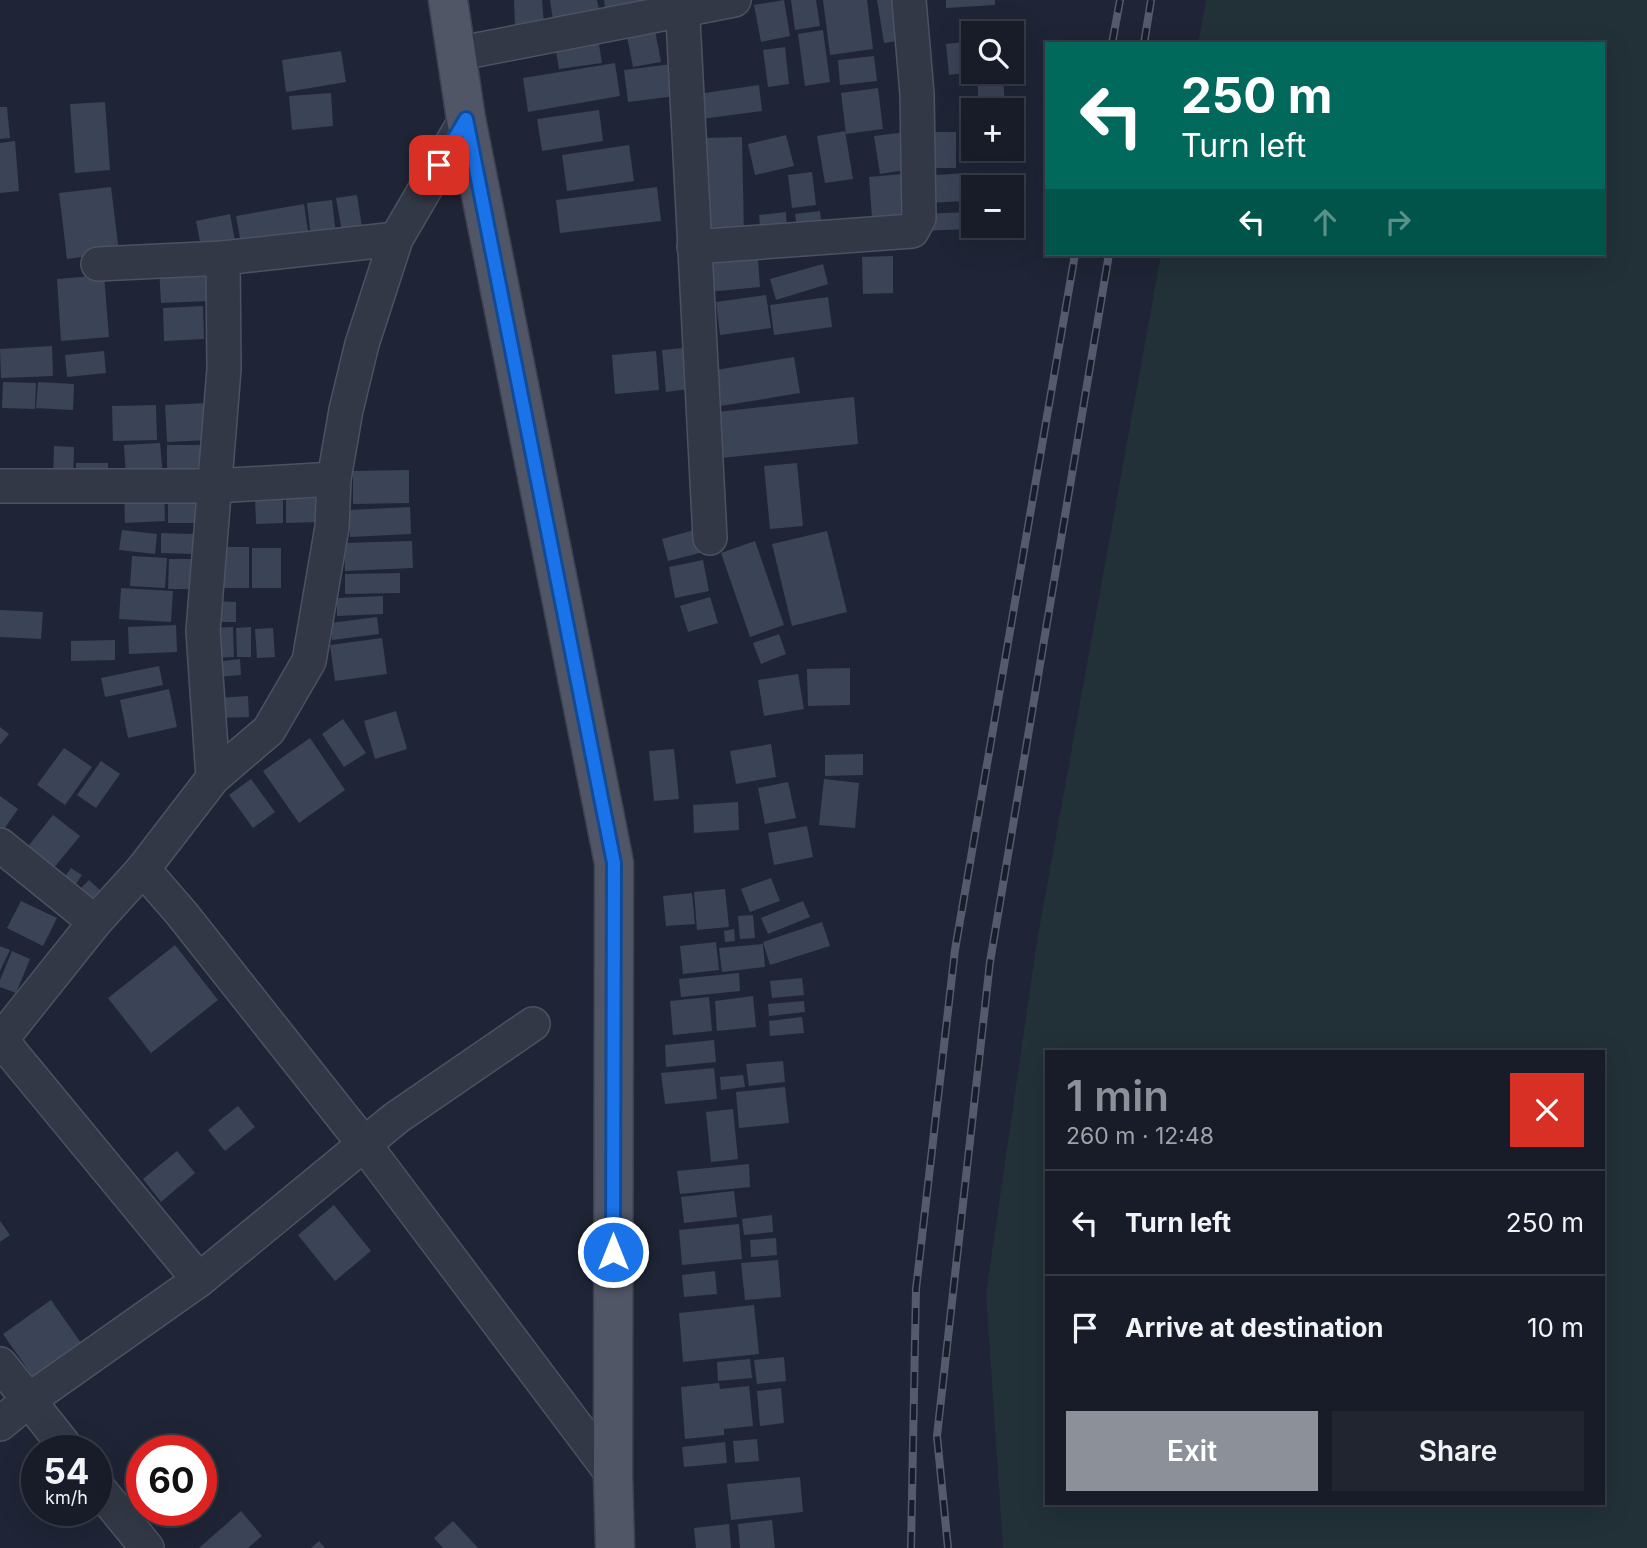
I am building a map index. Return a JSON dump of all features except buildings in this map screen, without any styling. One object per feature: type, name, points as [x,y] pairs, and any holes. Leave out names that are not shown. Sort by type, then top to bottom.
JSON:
[{"type":"main road","points":[[448,0],[466,119],[614,863],[615,1548]]},
{"type":"street","points":[[456,54],[683,4],[734,0]]},
{"type":"street","points":[[694,247],[912,231],[919,218],[918,94],[909,0]]},
{"type":"street","points":[[683,4],[710,538]]},
{"type":"street","points":[[199,1280],[1,1041],[96,922],[143,869],[213,778],[270,730],[309,661],[332,527],[334,480],[345,410],[362,344],[396,239],[466,119]]},
{"type":"street","points":[[98,264],[223,258],[396,239]]},
{"type":"street","points":[[213,778],[203,631],[224,369],[223,258]]},
{"type":"street","points":[[0,486],[215,486],[334,480]]},
{"type":"street","points":[[0,845],[96,922]]},
{"type":"street","points":[[143,869],[182,914],[364,1144],[613,1475]]},
{"type":"street","points":[[0,1424],[29,1400],[199,1280],[396,1118],[533,1024]]},
{"type":"street","points":[[0,1364],[56,1435]]},
{"type":"street","points":[[112,1505],[147,1548]]},
{"type":"shaded area","points":[[1206,0],[1647,0],[1647,1548],[1003,1548],[986,1294],[1037,941],[1161,256],[1605,256],[1605,42],[1198,42]]},
{"type":"railway","points":[[1112,42],[1120,0]]},
{"type":"railway","points":[[1144,42],[1151,0]]},
{"type":"railway","points":[[911,1548],[916,1289],[955,950],[1075,256]]},
{"type":"railway","points":[[948,1548],[937,1436],[990,962],[1109,256]]},
{"type":"route","points":[[439,165],[466,119],[614,863],[613,1252]]}]
